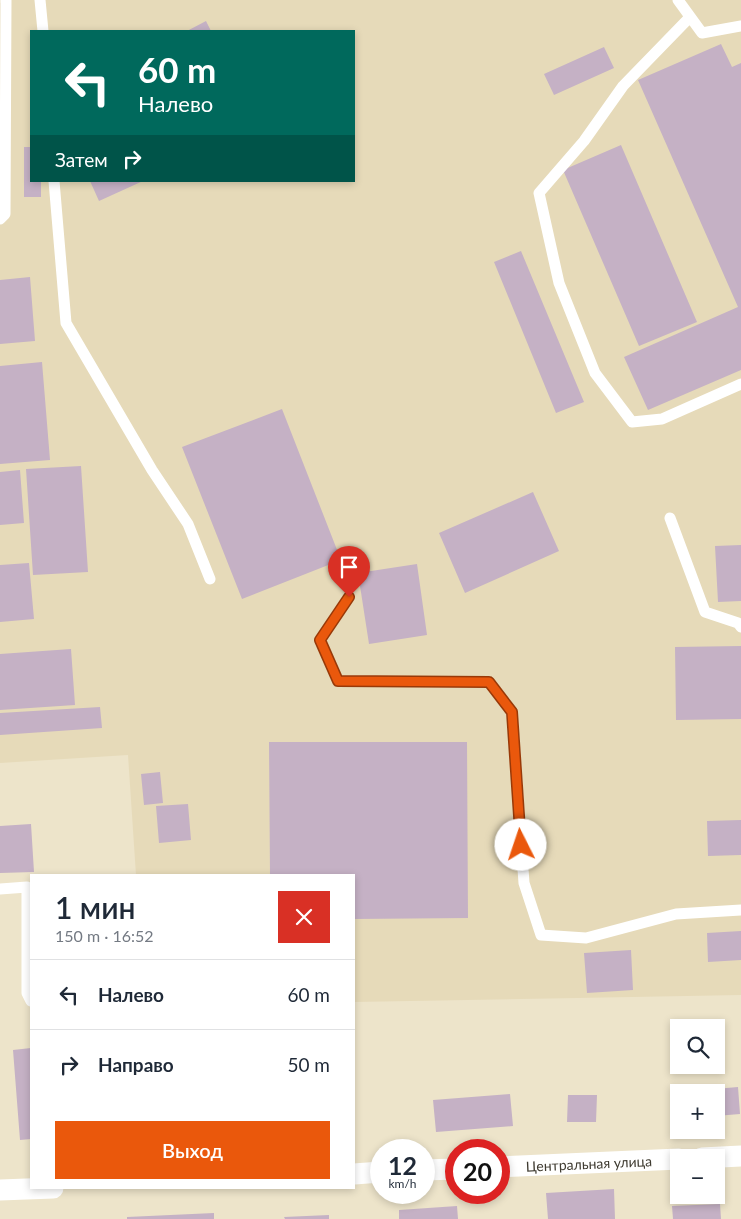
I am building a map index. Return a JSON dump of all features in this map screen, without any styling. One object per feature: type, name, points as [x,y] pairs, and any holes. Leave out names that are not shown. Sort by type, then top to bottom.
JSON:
[{"type":"street","points":[[725,1157],[741,1156]]},
{"type":"street","name":"Центральная улица","points":[[510,1167],[670,1159]]},
{"type":"street","points":[[355,1174],[370,1173]]},
{"type":"street","points":[[0,1190],[30,1189]]},
{"type":"lane","points":[[0,219],[5,214],[6,0]]},
{"type":"lane","points":[[40,0],[43,30]]},
{"type":"lane","points":[[678,0],[702,33],[741,26]]},
{"type":"lane","points":[[690,17],[624,86],[584,141],[539,193],[559,283],[595,374],[632,422],[662,419],[741,384]]},
{"type":"lane","points":[[54,182],[66,323],[152,470],[188,524],[210,579]]},
{"type":"lane","points":[[670,518],[705,612],[738,623],[741,627]]},
{"type":"lane","points":[[349,597],[320,640],[338,681],[489,682],[512,712],[524,883],[541,935],[586,938],[676,914],[741,910]]},
{"type":"lane","points":[[0,889],[27,887],[27,993],[30,999]]},
{"type":"shaded area","points":[[6,0],[741,0],[741,995],[355,1002],[355,874],[136,874],[128,755],[0,763],[0,3]]},
{"type":"building","points":[[206,21],[210,30],[189,30]]},
{"type":"building","points":[[721,44],[732,67],[741,63],[741,370],[648,410],[624,357],[738,307],[638,80]]},
{"type":"building","points":[[604,47],[614,68],[554,95],[544,74]]},
{"type":"building","points":[[621,145],[697,322],[639,346],[563,170]]},
{"type":"building","points":[[24,147],[30,147],[30,182],[41,182],[41,197],[24,197]]},
{"type":"building","points":[[90,182],[141,182],[99,201]]},
{"type":"building","points":[[521,251],[584,402],[556,413],[494,262]]},
{"type":"building","points":[[30,277],[35,341],[0,344],[0,280]]},
{"type":"building","points":[[42,362],[50,460],[0,464],[0,366]]},
{"type":"building","points":[[282,409],[341,560],[242,599],[182,447]]},
{"type":"building","points":[[81,466],[88,572],[33,575],[26,469]]},
{"type":"building","points":[[20,470],[24,523],[0,525],[0,472]]},
{"type":"building","points":[[533,492],[559,551],[465,593],[439,533]]},
{"type":"building","points":[[741,545],[741,601],[718,602],[715,546]]},
{"type":"building","points":[[29,563],[34,619],[0,622],[0,565]]},
{"type":"building","points":[[417,564],[427,635],[369,644],[358,573]]},
{"type":"building","points":[[741,646],[741,719],[676,720],[675,647]]},
{"type":"building","points":[[71,649],[75,705],[0,710],[0,654]]},
{"type":"building","points":[[100,707],[102,728],[0,735],[0,713]]},
{"type":"building","points":[[269,742],[467,742],[468,918],[355,919],[355,874],[270,874]]},
{"type":"building","points":[[160,772],[163,803],[144,805],[141,774]]},
{"type":"building","points":[[188,804],[191,840],[159,843],[156,806]]},
{"type":"building","points":[[741,820],[741,855],[708,856],[707,821]]},
{"type":"building","points":[[31,824],[34,872],[0,873],[0,826]]},
{"type":"building","points":[[741,931],[741,960],[708,962],[707,933]]},
{"type":"building","points":[[631,950],[633,990],[587,993],[584,953]]},
{"type":"building","points":[[30,1048],[30,1139],[20,1140],[13,1050]]},
{"type":"building","points":[[738,1087],[740,1114],[725,1115],[725,1088]]},
{"type":"building","points":[[510,1094],[513,1126],[436,1132],[433,1100]]},
{"type":"building","points":[[568,1095],[597,1095],[596,1122],[567,1122]]},
{"type":"building","points":[[614,1189],[615,1219],[548,1219],[546,1193]]},
{"type":"building","points":[[720,1204],[721,1219],[673,1219],[672,1206]]},
{"type":"building","points":[[457,1206],[458,1219],[399,1219],[399,1210]]},
{"type":"building","points":[[214,1213],[214,1219],[127,1219],[127,1217]]},
{"type":"building","points":[[329,1215],[329,1219],[285,1219],[284,1217]]},
{"type":"route","points":[[349,597],[320,640],[338,681],[489,682],[512,712],[521,845]]}]
